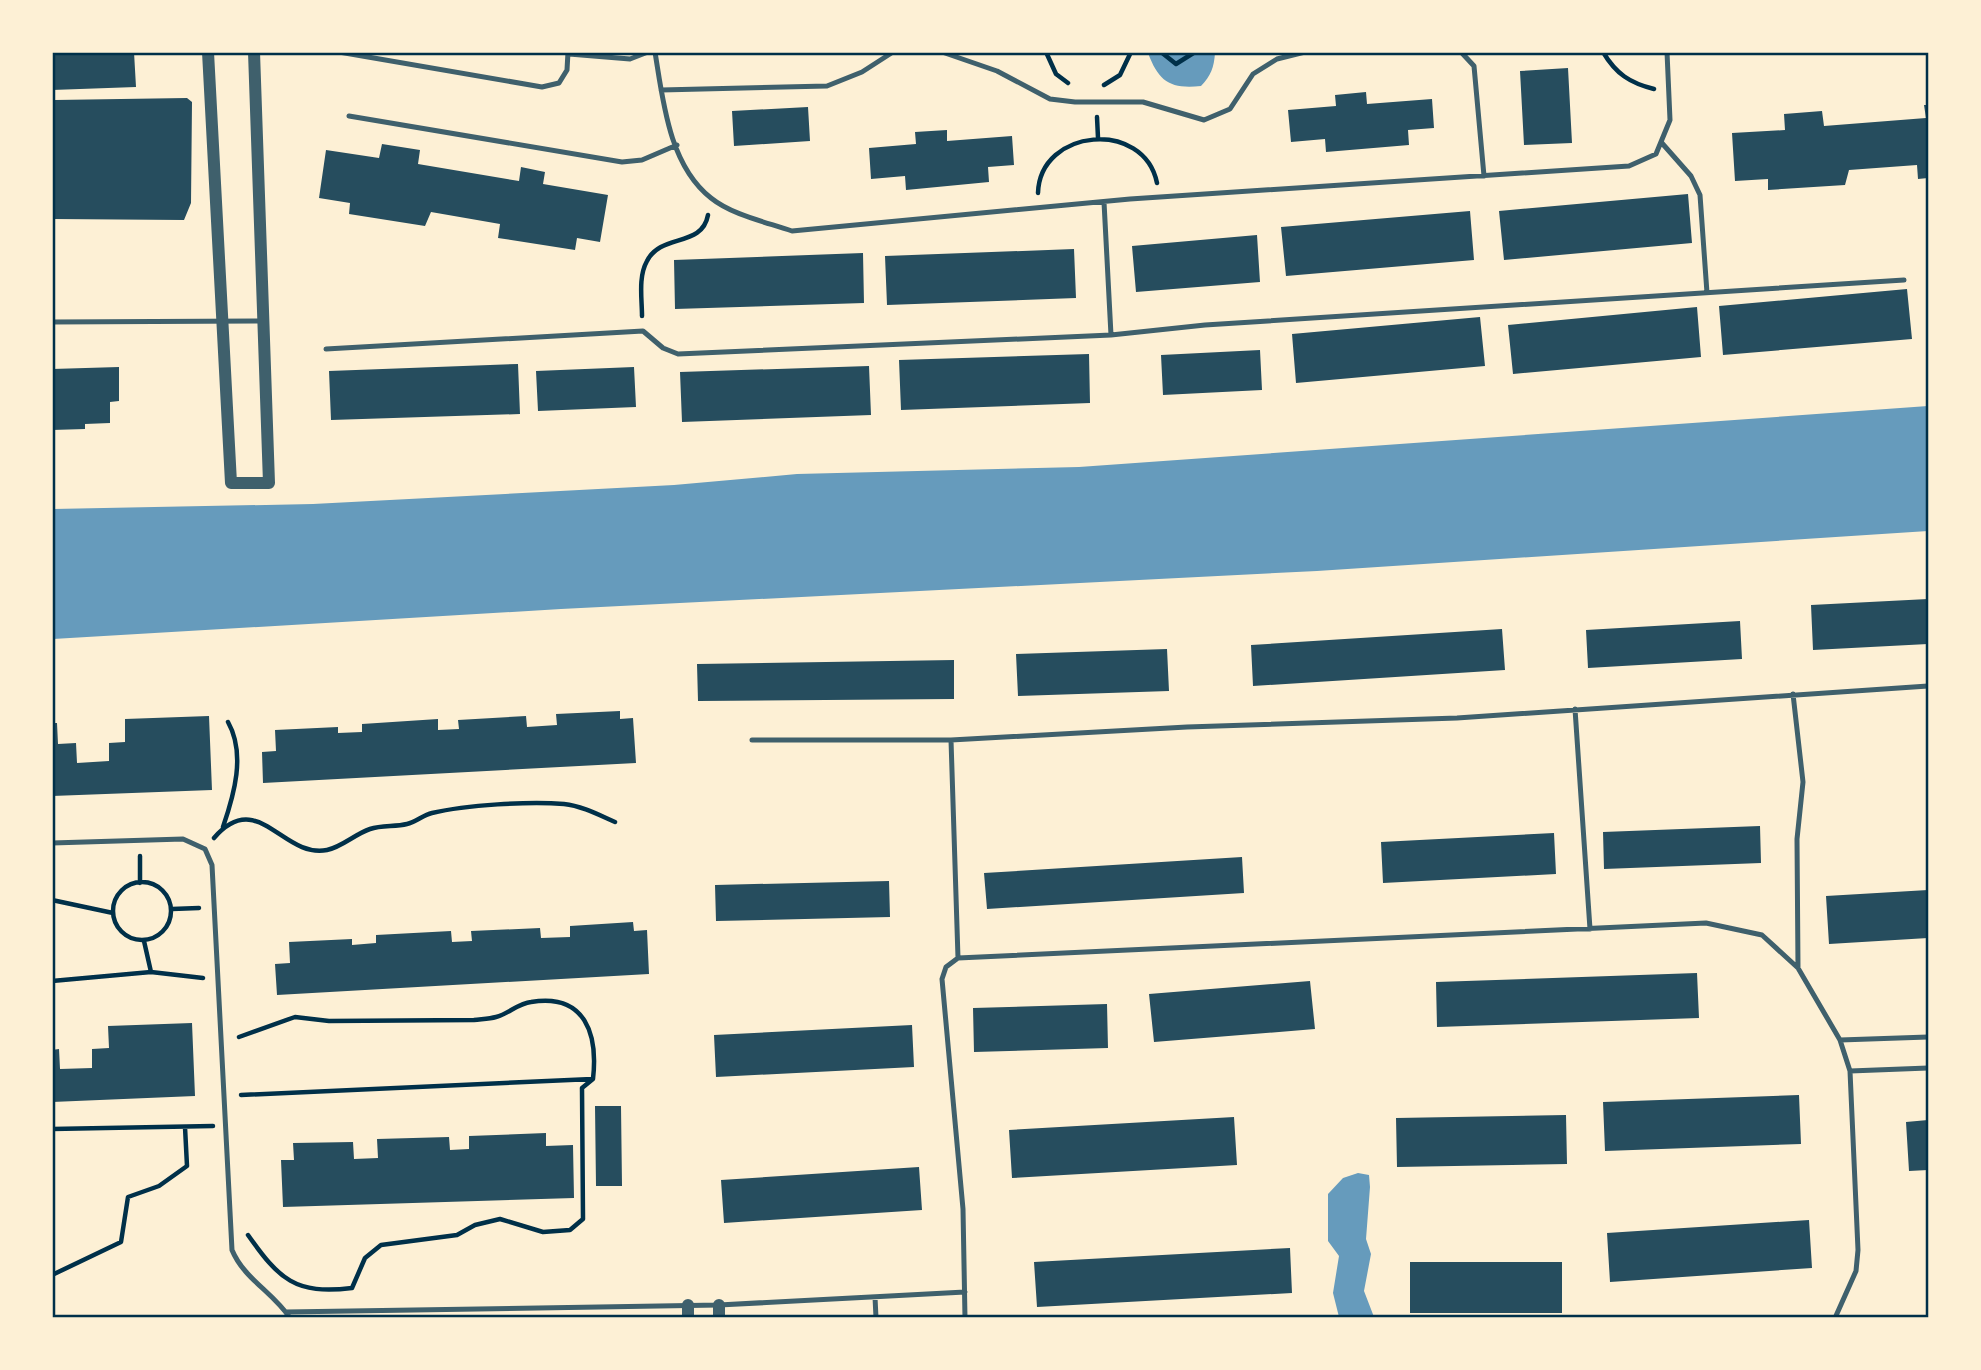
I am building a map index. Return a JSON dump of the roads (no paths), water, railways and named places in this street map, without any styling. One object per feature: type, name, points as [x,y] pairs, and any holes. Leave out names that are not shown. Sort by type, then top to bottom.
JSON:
[{"type":"street","points":[[208,52],[231,483],[270,482],[254,52]]},
{"type":"lane","points":[[208,52],[246,52]]},
{"type":"lane","points":[[340,52],[542,87],[559,83],[567,70],[568,53],[629,59],[648,52]]},
{"type":"lane","points":[[655,52],[666,120],[686,167],[710,198],[750,217],[792,231],[1159,197],[1629,166],[1656,153],[1670,120],[1667,52]]},
{"type":"lane","points":[[661,90],[827,86],[862,72],[893,52]]},
{"type":"lane","points":[[942,52],[997,71],[1050,99],[1075,102],[1143,102],[1204,120],[1230,109],[1253,74],[1277,58],[1305,52]]},
{"type":"lane","points":[[1461,52],[1474,66],[1484,176]]},
{"type":"lane","points":[[349,116],[622,162],[642,160],[677,145]]},
{"type":"lane","points":[[1661,142],[1691,176],[1700,195],[1707,293]]},
{"type":"lane","points":[[1104,202],[1111,335]]},
{"type":"lane","points":[[326,349],[643,331],[663,348],[678,354],[1111,335],[1205,325],[1904,279]]},
{"type":"lane","points":[[52,322],[263,321]]},
{"type":"lane","points":[[752,740],[951,740],[1187,727],[1457,718],[1928,686]]},
{"type":"lane","points":[[1793,694],[1803,782],[1797,839],[1798,968]]},
{"type":"lane","points":[[1575,709],[1590,929]]},
{"type":"lane","points":[[951,740],[958,958]]},
{"type":"lane","points":[[52,843],[183,839],[205,849],[212,865],[232,1251],[239,1268],[280,1302],[288,1315],[719,1311],[965,1292]]},
{"type":"lane","points":[[965,1318],[963,1209],[942,979],[946,967],[958,958],[1706,923],[1762,935],[1798,968],[1840,1040],[1850,1071],[1858,1250],[1856,1271],[1835,1318]]},
{"type":"lane","points":[[1840,1040],[1928,1037]]},
{"type":"lane","points":[[1850,1071],[1928,1068]]},
{"type":"lane","points":[[875,1297],[876,1318]]},
{"type":"water","points":[[1148,53],[1215,53],[1213,67],[1207,79],[1201,86],[1190,87],[1174,85],[1161,77]]},
{"type":"water","points":[[1928,406],[1928,531],[1317,571],[561,609],[53,639],[53,509],[313,504],[674,485],[797,474],[1079,467]]},
{"type":"water","points":[[1358,1173],[1369,1175],[1366,1239],[1371,1254],[1364,1291],[1374,1317],[1339,1317],[1333,1293],[1339,1256],[1328,1241],[1328,1194],[1343,1178]]}]
